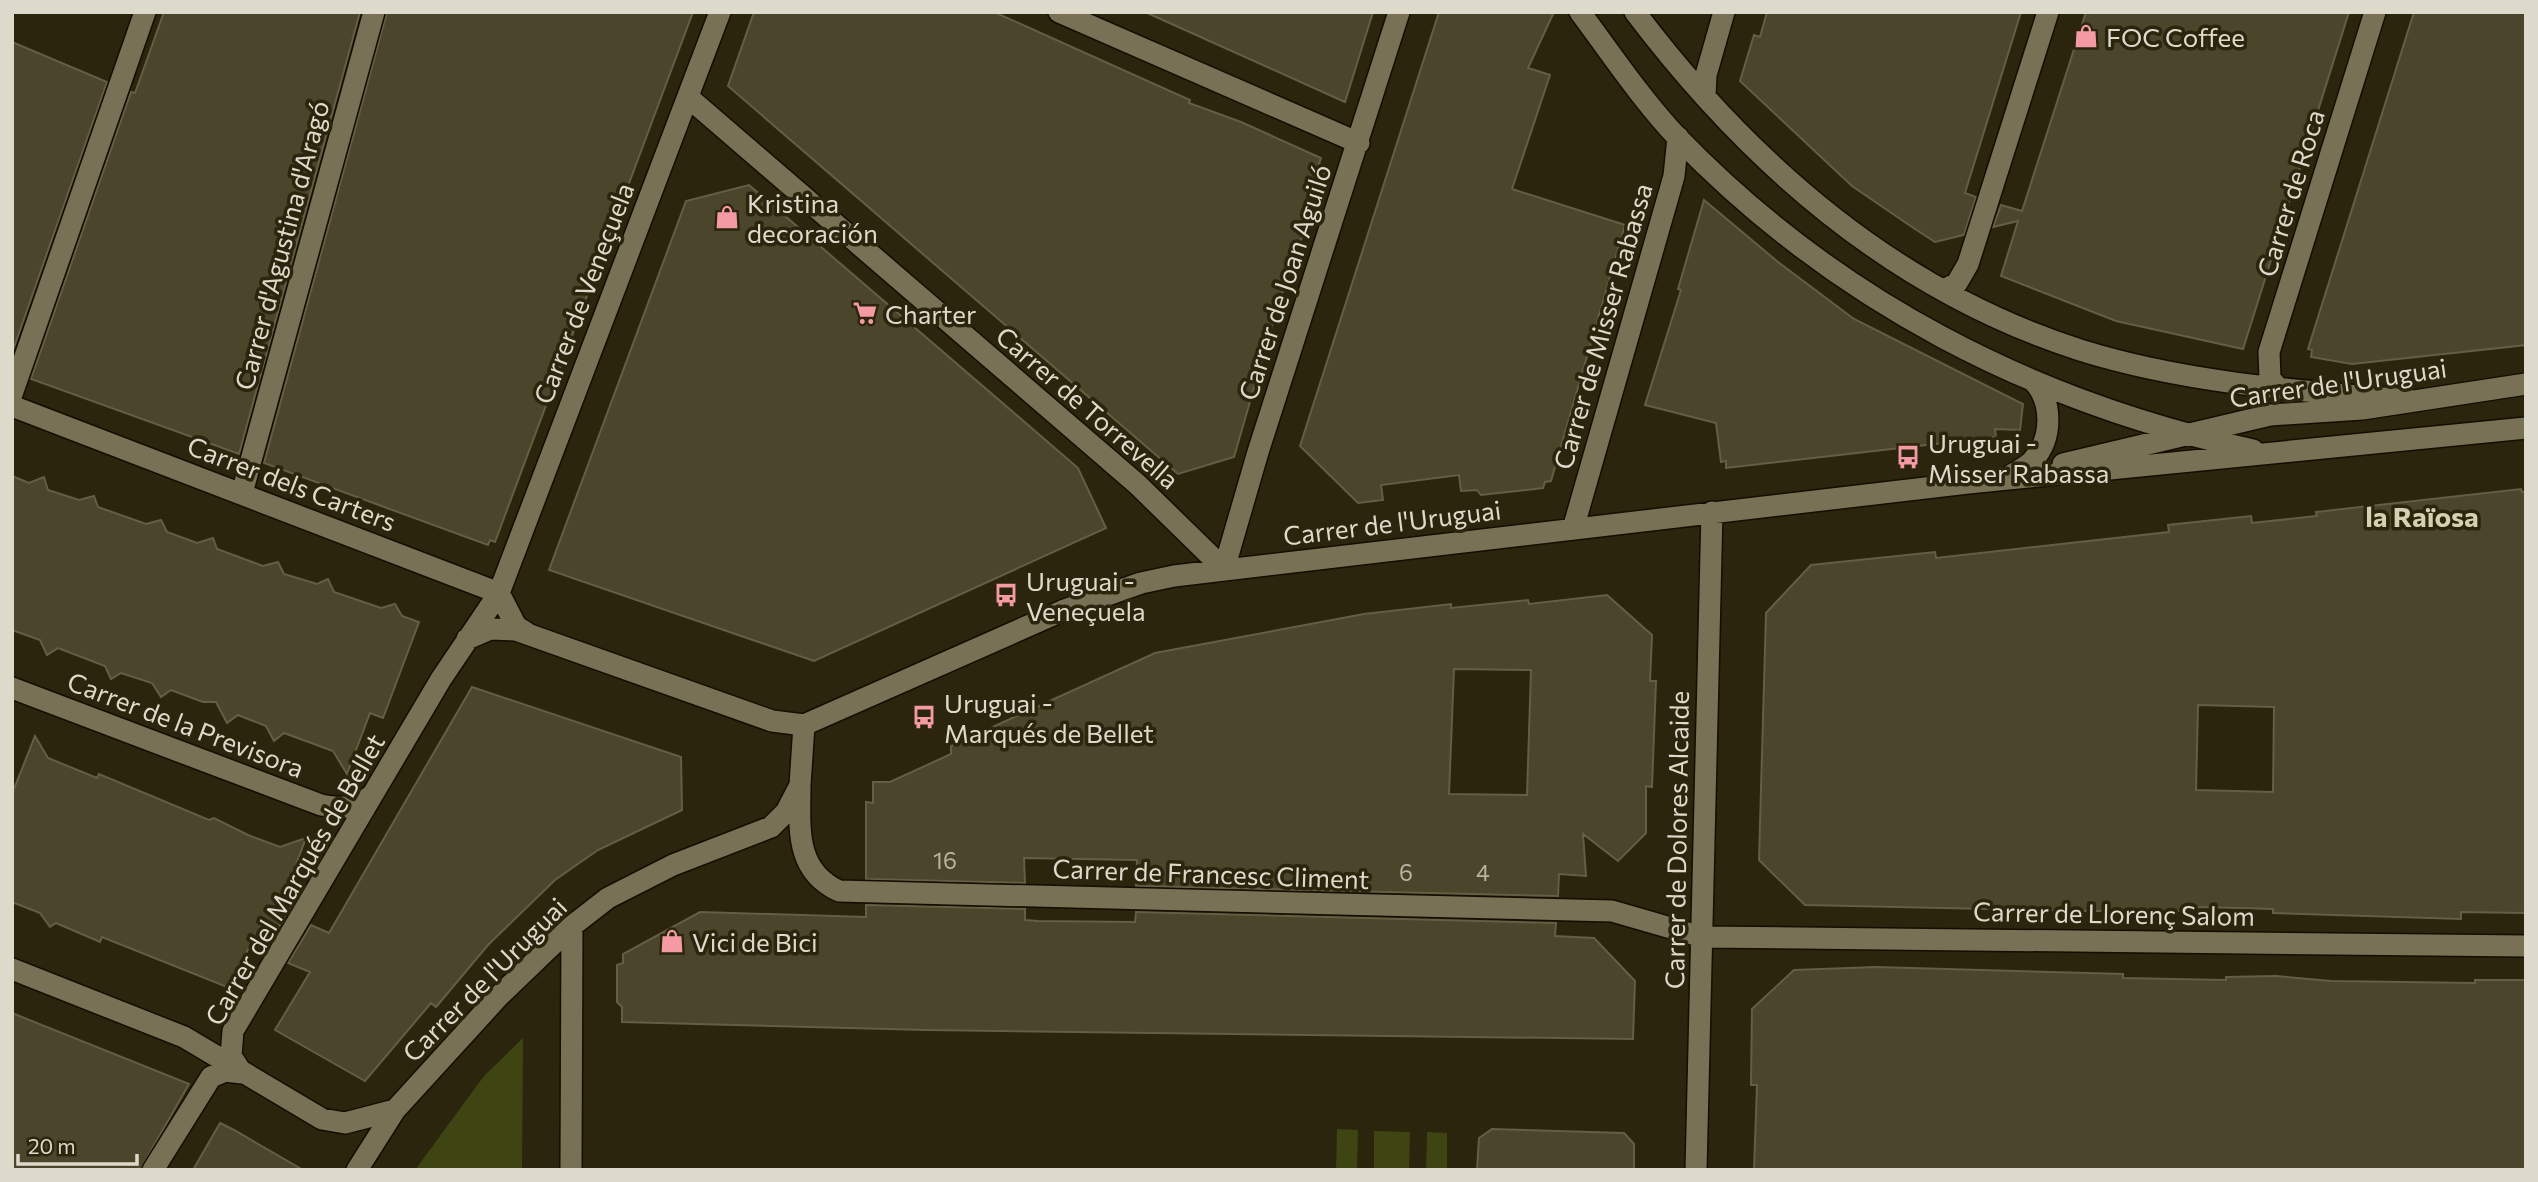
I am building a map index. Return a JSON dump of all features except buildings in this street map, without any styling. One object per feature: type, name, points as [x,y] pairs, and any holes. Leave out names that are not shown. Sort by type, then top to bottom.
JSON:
[{"type":"street","points":[[12,394],[145,12]]},
{"type":"street","name":"Carrer d'Agustina d'Aragó","points":[[242,493],[374,12]]},
{"type":"street","name":"Carrer de Veneçuela","points":[[499,593],[720,12]]},
{"type":"street","points":[[1059,12],[1359,143]]},
{"type":"street","name":"Carrer de Joan Aguiló","points":[[1224,569],[1258,452],[1399,12]]},
{"type":"street","points":[[1580,12],[1678,137],[1760,215],[1846,281],[1944,340],[2106,411],[2187,436],[2273,454]]},
{"type":"street","points":[[1635,12],[1668,57],[1774,170],[1853,234],[1944,290],[2006,323],[2080,350],[2161,370],[2278,388],[2409,400]]},
{"type":"street","points":[[1705,97],[1706,75],[1724,12]]},
{"type":"street","points":[[1944,290],[1956,283],[1968,264],[2048,12]]},
{"type":"street","name":"Carrer de Roca","points":[[2278,388],[2270,378],[2269,352],[2375,12]]},
{"type":"street","name":"Carrer de Torrevella","points":[[689,98],[1137,484],[1224,569]]},
{"type":"street","name":"Carrer de Misser Rabassa","points":[[1573,529],[1674,176],[1678,137]]},
{"type":"street","points":[[2003,478],[2032,462],[2040,449],[2049,419],[2046,399],[2032,380]]},
{"type":"street","name":"Carrer de l'Uruguai","points":[[2003,478],[2270,415],[2362,409],[2526,384]]},
{"type":"street","name":"Carrer dels Carters","points":[[12,406],[499,593]]},
{"type":"street","name":"Carrer de l'Uruguai","points":[[357,1170],[395,1111],[499,996],[572,926],[608,898],[673,865],[771,827],[786,812],[800,785],[812,722],[1110,592],[1152,581],[1224,569],[2003,478],[2526,428]]},
{"type":"street","name":"Carrer de Dolores Alcaide","points":[[1696,1170],[1712,512]]},
{"type":"street","points":[[499,593],[516,626],[531,635]]},
{"type":"street","name":"Carrer del Marqués de Bellet","points":[[243,1073],[231,1056],[233,1031],[467,639],[491,609],[499,593]]},
{"type":"street","points":[[467,639],[490,629],[504,628],[531,635],[772,721],[812,722]]},
{"type":"street","name":"Carrer de la Previsora","points":[[12,688],[321,805],[342,809],[362,804],[377,791]]},
{"type":"street","name":"Carrer de Francesc Climent","points":[[800,785],[800,837],[811,872],[823,883],[839,891],[1612,911],[1702,937]]},
{"type":"street","points":[[571,1170],[572,926]]},
{"type":"street","name":"Carrer de Llorenç Salom","points":[[1702,937],[2526,946]]},
{"type":"street","points":[[12,970],[184,1037],[322,1119],[345,1123],[395,1111]]},
{"type":"street","points":[[153,1170],[211,1077],[225,1071],[243,1073]]},
{"type":"green space","points":[[523,1038],[522,1170],[415,1170],[484,1076]]},
{"type":"green space","points":[[1337,1129],[1358,1130],[1357,1170],[1336,1170]]},
{"type":"green space","points":[[1374,1131],[1410,1132],[1409,1170],[1374,1170]]},
{"type":"green space","points":[[1427,1132],[1447,1133],[1447,1170],[1426,1170]]},
{"type":"place","name":"FOC Coffee","points":[[2086,36]]},
{"type":"place","name":"Kristina decoración","points":[[727,217]]},
{"type":"place","name":"Charter","points":[[865,313]]},
{"type":"place","name":"Uruguai - Misser Rabassa","points":[[1908,457]]},
{"type":"place","name":"Uruguai - Veneçuela","points":[[1006,595]]},
{"type":"place","name":"Uruguai - Marqués de Bellet","points":[[924,717]]},
{"type":"place","name":"Vici de Bici","points":[[672,941]]},
{"type":"district","name":"la Raïosa","points":[[2422,516]]}]
